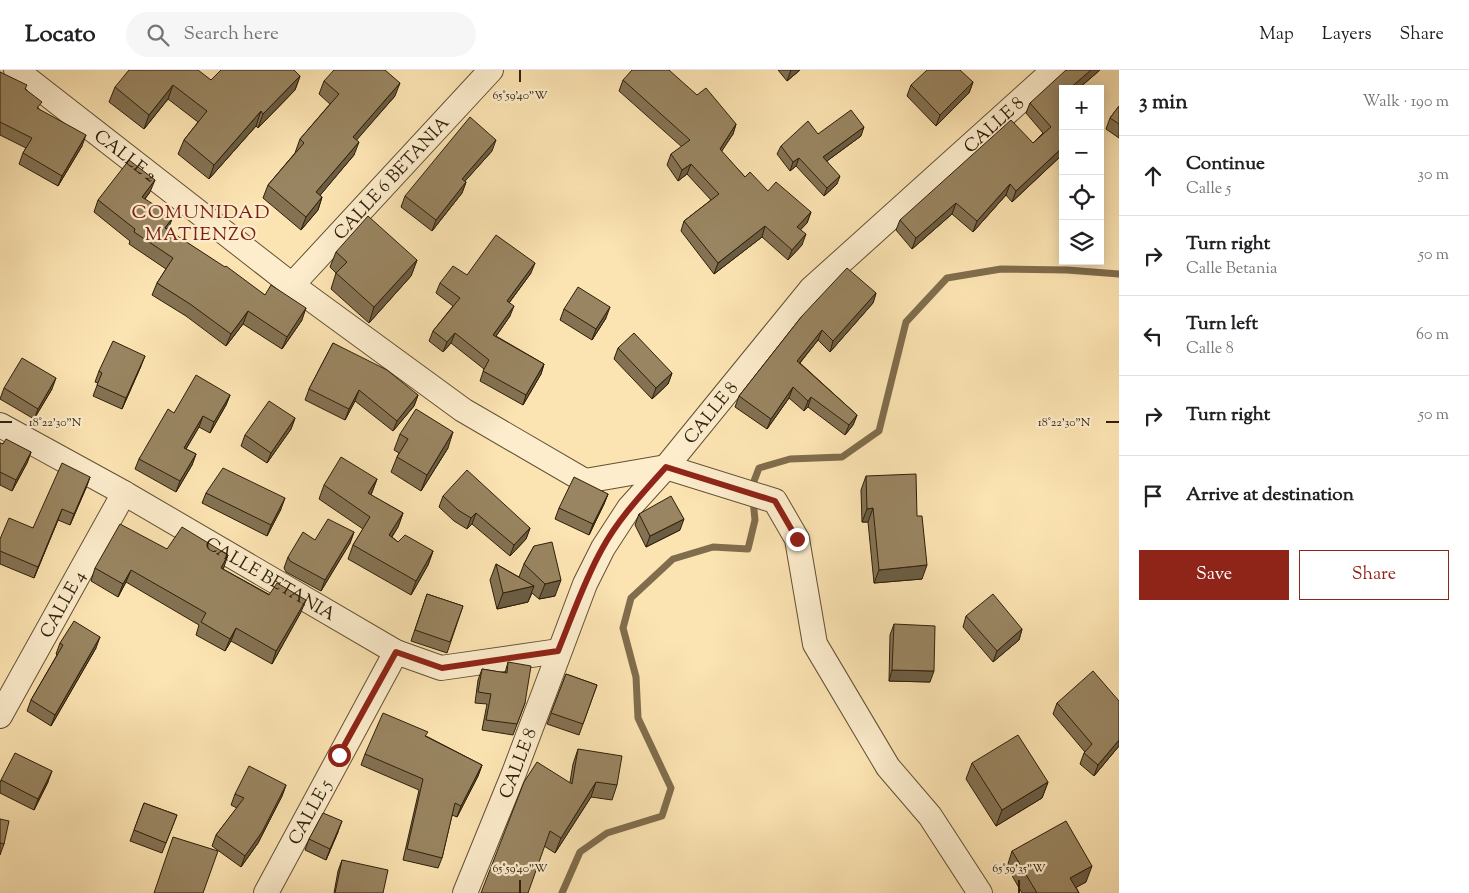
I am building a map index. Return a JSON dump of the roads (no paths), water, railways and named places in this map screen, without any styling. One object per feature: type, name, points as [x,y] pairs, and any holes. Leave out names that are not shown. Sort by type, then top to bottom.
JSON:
[{"type":"street","name":"CALLE 2","points":[[16,70],[292,285],[463,410],[585,481],[666,467]]},
{"type":"street","name":"CALLE 6 BETANIA","points":[[292,285],[492,70]]},
{"type":"street","name":"CALLE 8","points":[[465,893],[514,772],[558,651],[585,584],[603,548],[629,508],[666,467],[811,289],[1054,70]]},
{"type":"street","name":"CALLE BETANIA","points":[[0,425],[124,493],[396,652],[442,668],[558,651]]},
{"type":"street","points":[[666,467],[775,501],[797,539],[815,644],[888,766],[930,816],[980,893]]},
{"type":"street","name":"CALLE 4","points":[[0,716],[124,493]]},
{"type":"street","name":"CALLE 5","points":[[266,893],[396,652]]},
{"type":"waterway","points":[[751,489],[759,468],[790,459],[842,457],[879,431],[906,322],[947,278],[1001,269],[1067,270],[1119,274]]},
{"type":"waterway","points":[[562,893],[580,852],[607,833],[662,816],[671,788],[638,718],[636,677],[623,628],[631,598],[673,559],[713,547],[748,549],[755,520],[753,500]]},
{"type":"district","name":"COMUNIDAD MATIENZO","points":[[201,222]]}]
